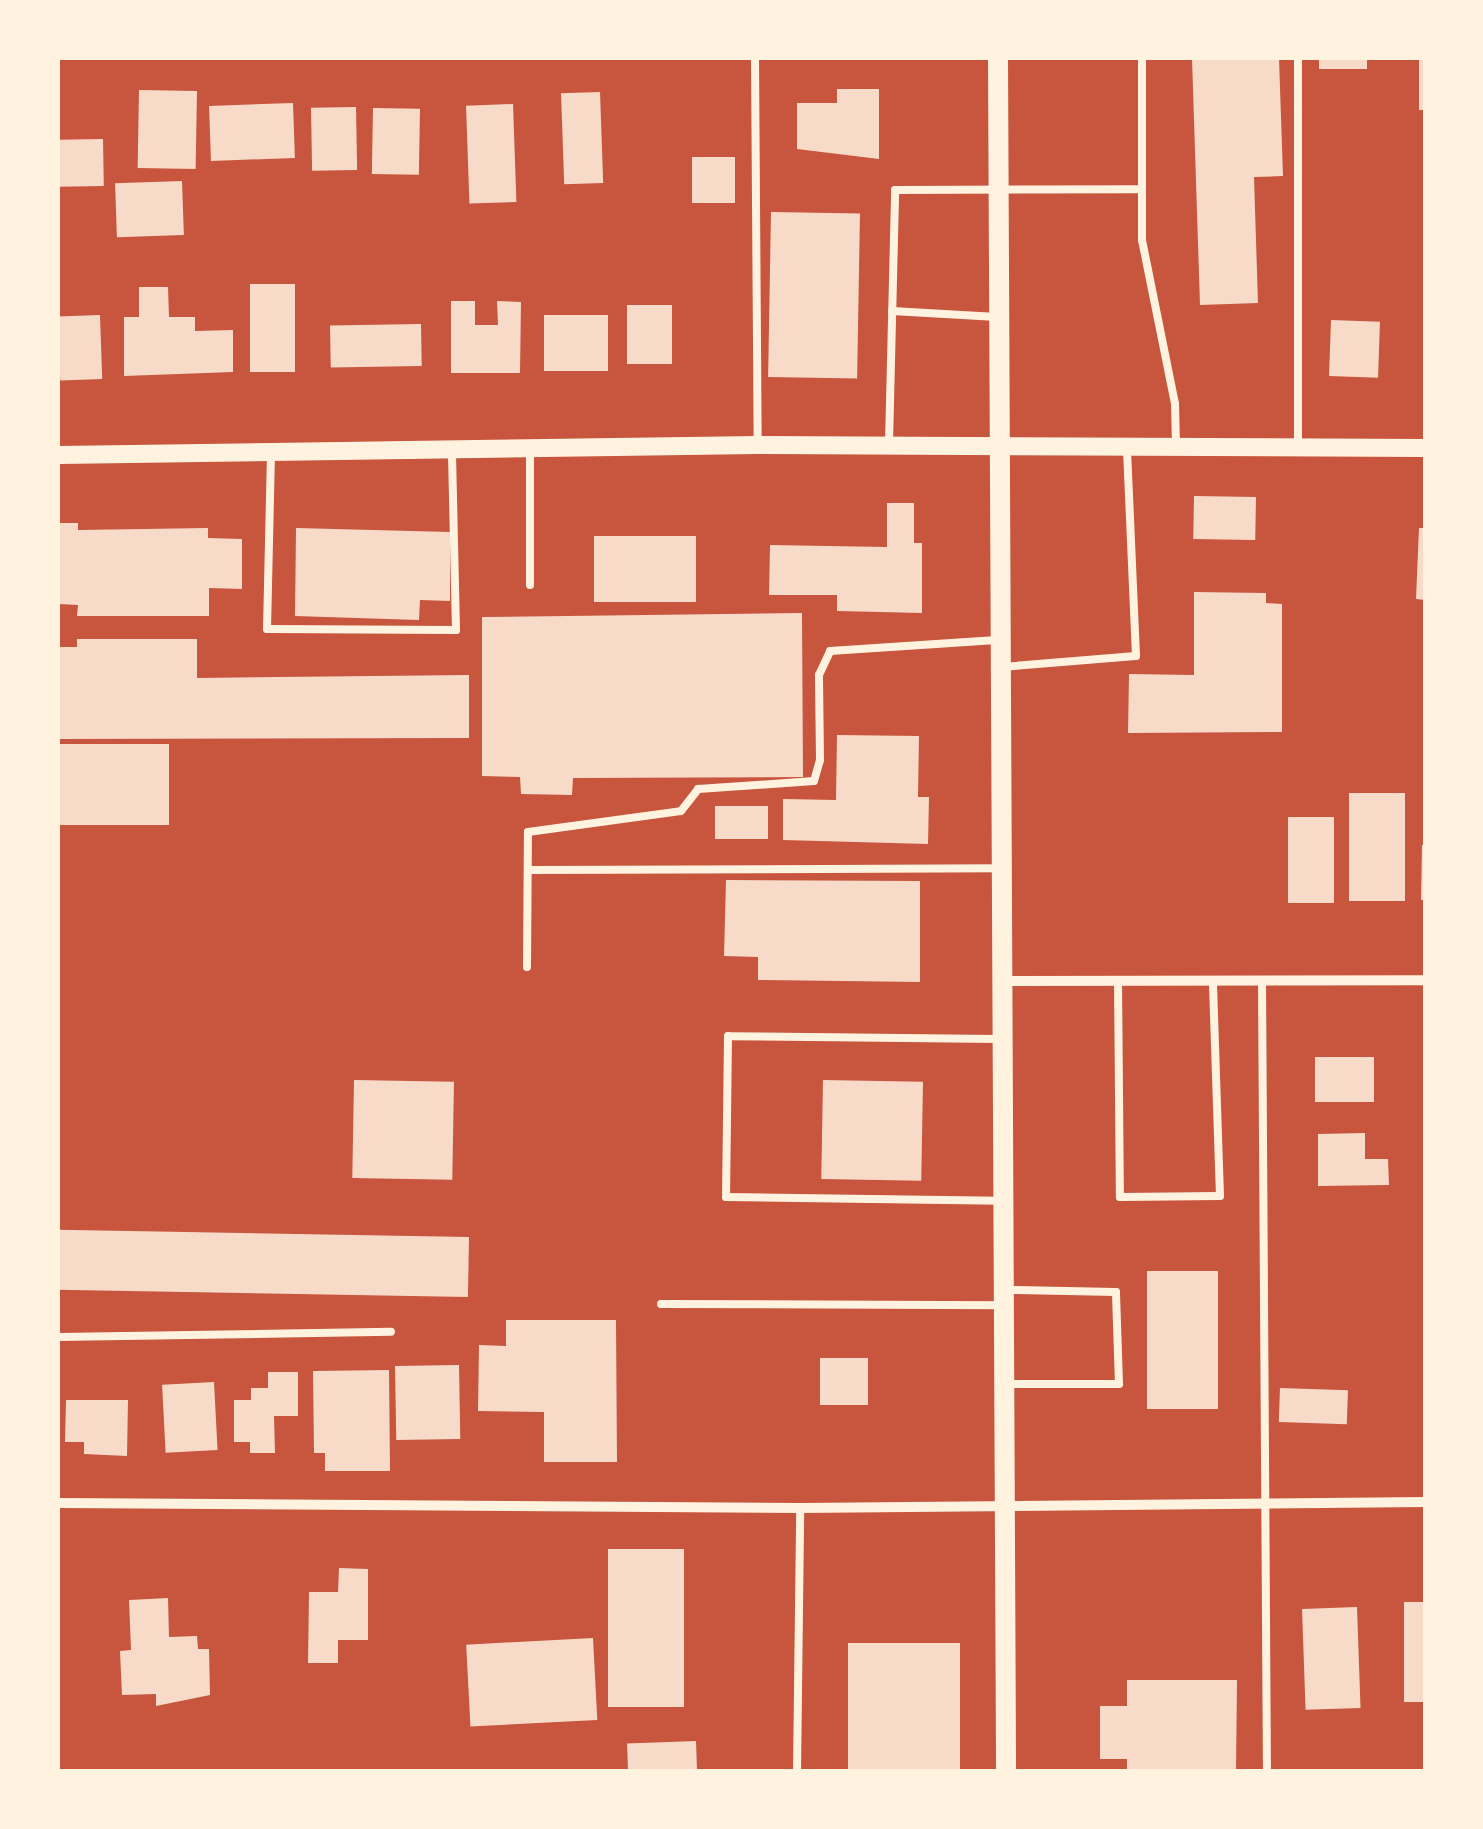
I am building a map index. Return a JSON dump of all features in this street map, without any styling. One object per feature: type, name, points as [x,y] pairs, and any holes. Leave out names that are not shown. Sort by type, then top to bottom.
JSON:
[{"type":"main road","points":[[998,58],[1006,1772]]},
{"type":"street","points":[[58,455],[758,445],[1426,448]]},
{"type":"street","points":[[1002,981],[1426,980]]},
{"type":"street","points":[[58,1503],[800,1508],[1426,1502]]},
{"type":"lane","points":[[755,58],[758,445]]},
{"type":"lane","points":[[1142,58],[1142,240],[1176,404],[1176,448]]},
{"type":"lane","points":[[1298,58],[1298,448]]},
{"type":"lane","points":[[889,446],[894,190],[999,186],[1142,189]]},
{"type":"lane","points":[[892,312],[1000,317]]},
{"type":"lane","points":[[530,448],[530,585]]},
{"type":"lane","points":[[1002,666],[1136,656],[1127,448]]},
{"type":"lane","points":[[272,452],[268,630],[456,630],[452,449]]},
{"type":"lane","points":[[526,967],[528,832],[681,811],[698,789],[814,781],[819,675],[830,652],[1001,639]]},
{"type":"lane","points":[[528,870],[1003,868]]},
{"type":"lane","points":[[1118,980],[1120,1196],[1220,1196],[1213,980]]},
{"type":"lane","points":[[1262,980],[1267,1772]]},
{"type":"lane","points":[[1003,1039],[728,1036],[726,1197],[1003,1200]]},
{"type":"lane","points":[[660,1304],[1004,1298],[1116,1292],[1119,1384],[1004,1384]]},
{"type":"lane","points":[[58,1337],[390,1332]]},
{"type":"lane","points":[[797,1772],[800,1508]]},
{"type":"building","points":[[1192,58],[1279,58],[1283,176],[1254,177],[1258,303],[1200,305]]},
{"type":"building","points":[[1319,58],[1367,58],[1367,69],[1319,69]]},
{"type":"building","points":[[1419,58],[1426,58],[1426,110],[1419,110]]},
{"type":"building","points":[[837,89],[879,89],[879,159],[797,149],[797,103],[837,103]]},
{"type":"building","points":[[139,90],[197,91],[196,169],[138,168]]},
{"type":"building","points":[[600,92],[603,183],[564,184],[561,93]]},
{"type":"building","points":[[293,103],[295,158],[211,161],[209,106]]},
{"type":"building","points":[[513,104],[516,202],[469,204],[466,106]]},
{"type":"building","points":[[356,107],[357,170],[312,171],[311,108]]},
{"type":"building","points":[[373,108],[420,109],[419,175],[372,174]]},
{"type":"building","points":[[103,139],[104,186],[59,187],[58,140]]},
{"type":"building","points":[[692,157],[735,157],[735,203],[692,203]]},
{"type":"building","points":[[182,181],[184,235],[117,237],[115,183]]},
{"type":"building","points":[[771,212],[860,214],[857,379],[768,377]]},
{"type":"building","points":[[250,284],[295,284],[295,372],[250,372]]},
{"type":"building","points":[[139,287],[168,287],[169,317],[195,317],[195,331],[233,330],[233,372],[124,376],[124,317],[139,317]]},
{"type":"building","points":[[451,301],[475,301],[475,325],[498,325],[497,301],[521,302],[520,373],[451,373]]},
{"type":"building","points":[[627,305],[672,305],[672,364],[627,364]]},
{"type":"building","points":[[100,315],[102,379],[60,380],[58,316]]},
{"type":"building","points":[[544,315],[608,315],[608,371],[544,371]]},
{"type":"building","points":[[1331,320],[1380,322],[1378,378],[1329,376]]},
{"type":"building","points":[[421,324],[422,366],[331,368],[330,326]]},
{"type":"building","points":[[1194,496],[1256,497],[1255,540],[1193,539]]},
{"type":"building","points":[[887,503],[914,503],[914,543],[922,543],[922,613],[837,611],[837,595],[769,595],[770,545],[887,547]]},
{"type":"building","points":[[58,523],[78,523],[78,530],[208,528],[208,538],[242,539],[242,589],[209,588],[209,616],[77,616],[78,605],[58,604]]},
{"type":"building","points":[[296,528],[450,532],[450,601],[420,600],[419,620],[295,616]]},
{"type":"building","points":[[1419,528],[1426,528],[1426,600],[1416,599]]},
{"type":"building","points":[[594,536],[696,536],[696,602],[594,602]]},
{"type":"building","points":[[1194,592],[1266,593],[1266,603],[1282,604],[1282,732],[1128,733],[1129,674],[1194,675]]},
{"type":"building","points":[[802,613],[803,777],[573,778],[572,795],[521,794],[520,777],[482,776],[482,617]]},
{"type":"building","points":[[77,639],[197,639],[197,678],[469,675],[469,738],[58,739],[58,647],[77,647]]},
{"type":"building","points":[[837,735],[919,736],[918,797],[929,797],[928,844],[783,840],[783,799],[836,800]]},
{"type":"building","points":[[58,744],[169,744],[169,825],[58,825]]},
{"type":"building","points":[[1349,793],[1405,793],[1405,901],[1349,901]]},
{"type":"building","points":[[715,806],[768,806],[768,839],[715,839]]},
{"type":"building","points":[[1288,817],[1334,817],[1334,903],[1288,903]]},
{"type":"building","points":[[1422,845],[1426,845],[1426,900],[1421,900]]},
{"type":"building","points":[[726,880],[920,881],[920,982],[758,980],[758,957],[724,956]]},
{"type":"building","points":[[1315,1057],[1374,1057],[1374,1102],[1315,1102]]},
{"type":"building","points":[[354,1080],[454,1082],[452,1180],[352,1178]]},
{"type":"building","points":[[823,1080],[923,1082],[921,1181],[821,1179]]},
{"type":"building","points":[[1365,1133],[1365,1159],[1388,1159],[1389,1185],[1318,1186],[1318,1134]]},
{"type":"building","points":[[58,1230],[469,1237],[468,1297],[58,1290]]},
{"type":"building","points":[[1147,1271],[1218,1271],[1218,1409],[1147,1409]]},
{"type":"building","points":[[506,1320],[616,1320],[617,1462],[544,1462],[544,1412],[478,1411],[479,1345],[506,1346]]},
{"type":"building","points":[[820,1358],[868,1358],[868,1405],[820,1405]]},
{"type":"building","points":[[459,1365],[460,1439],[396,1440],[395,1366]]},
{"type":"building","points":[[389,1370],[390,1471],[325,1471],[325,1453],[314,1453],[313,1371]]},
{"type":"building","points":[[268,1372],[298,1372],[298,1416],[274,1416],[275,1453],[250,1453],[250,1442],[234,1442],[234,1400],[251,1400],[251,1388],[268,1388]]},
{"type":"building","points":[[214,1382],[218,1450],[166,1453],[162,1385]]},
{"type":"building","points":[[1280,1388],[1348,1390],[1347,1424],[1279,1422]]},
{"type":"building","points":[[66,1400],[128,1400],[127,1456],[84,1454],[84,1442],[65,1442]]},
{"type":"building","points":[[608,1549],[684,1549],[684,1707],[608,1707]]},
{"type":"building","points":[[339,1568],[368,1569],[368,1640],[338,1640],[338,1663],[308,1663],[309,1592],[338,1592]]},
{"type":"building","points":[[168,1598],[169,1637],[197,1636],[198,1649],[209,1649],[210,1695],[156,1706],[156,1694],[122,1695],[120,1651],[131,1650],[129,1600]]},
{"type":"building","points":[[1404,1602],[1426,1602],[1426,1702],[1404,1702]]},
{"type":"building","points":[[1357,1607],[1361,1708],[1306,1710],[1302,1609]]},
{"type":"building","points":[[593,1638],[597,1720],[470,1727],[466,1645]]},
{"type":"building","points":[[848,1643],[960,1643],[960,1772],[848,1772]]},
{"type":"building","points":[[1127,1680],[1237,1680],[1236,1772],[1127,1772],[1127,1759],[1100,1759],[1100,1706],[1127,1706]]},
{"type":"building","points":[[696,1741],[697,1772],[628,1772],[627,1743]]}]
